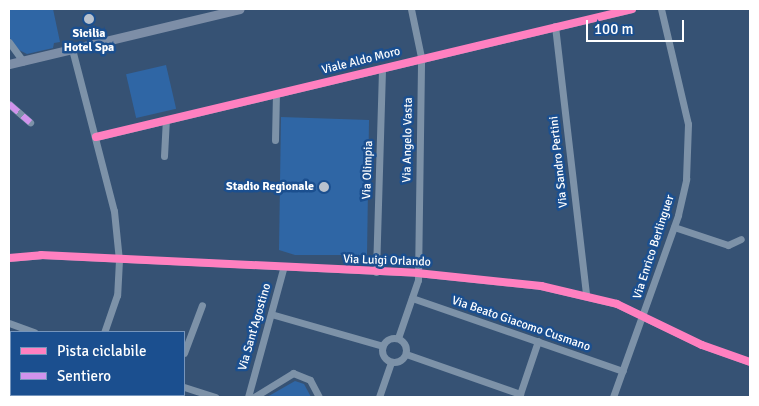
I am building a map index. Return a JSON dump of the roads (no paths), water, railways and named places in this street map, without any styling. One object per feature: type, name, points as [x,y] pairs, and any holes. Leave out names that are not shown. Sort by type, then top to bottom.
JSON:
[{"type":"main road","points":[[9,64],[240,9]]},
{"type":"street","name":"Via Angelo Vasta","points":[[400,335],[418,273],[421,57],[411,9]]},
{"type":"street","name":"Viale Aldo Moro","points":[[96,137],[421,57],[632,9]]},
{"type":"street","name":"Via Enrico Berlinguer","points":[[613,397],[674,227],[686,179],[688,124],[661,9]]},
{"type":"street","name":"Via Sandro Pertini","points":[[555,26],[586,295]]},
{"type":"street","points":[[9,42],[23,61]]},
{"type":"street","points":[[72,49],[114,211],[120,260],[117,295],[104,331]]},
{"type":"street","name":"Via Olimpia","points":[[376,272],[382,68]]},
{"type":"street","points":[[275,140],[276,94]]},
{"type":"street","points":[[9,104],[30,122]]},
{"type":"street","points":[[164,156],[166,120]]},
{"type":"street","points":[[674,227],[728,245],[741,239]]},
{"type":"street","name":"Via Luigi Orlando","points":[[9,258],[41,255],[283,269],[418,273],[509,281],[586,295],[643,315],[702,345],[750,362]]},
{"type":"street","name":"Via Sant'Agostino","points":[[248,394],[283,269]]},
{"type":"street","name":"Via Beato Giacomo Cusmano","points":[[412,298],[622,370]]},
{"type":"street","points":[[185,349],[202,304]]},
{"type":"street","points":[[271,314],[383,346]]},
{"type":"street","points":[[9,323],[31,331]]},
{"type":"street","points":[[389,366],[382,353],[383,346],[386,341],[400,335],[410,355],[519,396],[538,341]]},
{"type":"street","points":[[379,397],[389,366],[410,355]]},
{"type":"street","points":[[254,397],[293,373],[310,380],[319,397]]},
{"type":"street","points":[[185,387],[215,397]]},
{"type":"place","name":"Sicilia Hotel Spa","points":[[89,19]]},
{"type":"place","name":"Stadio Regionale","points":[[324,187]]}]
